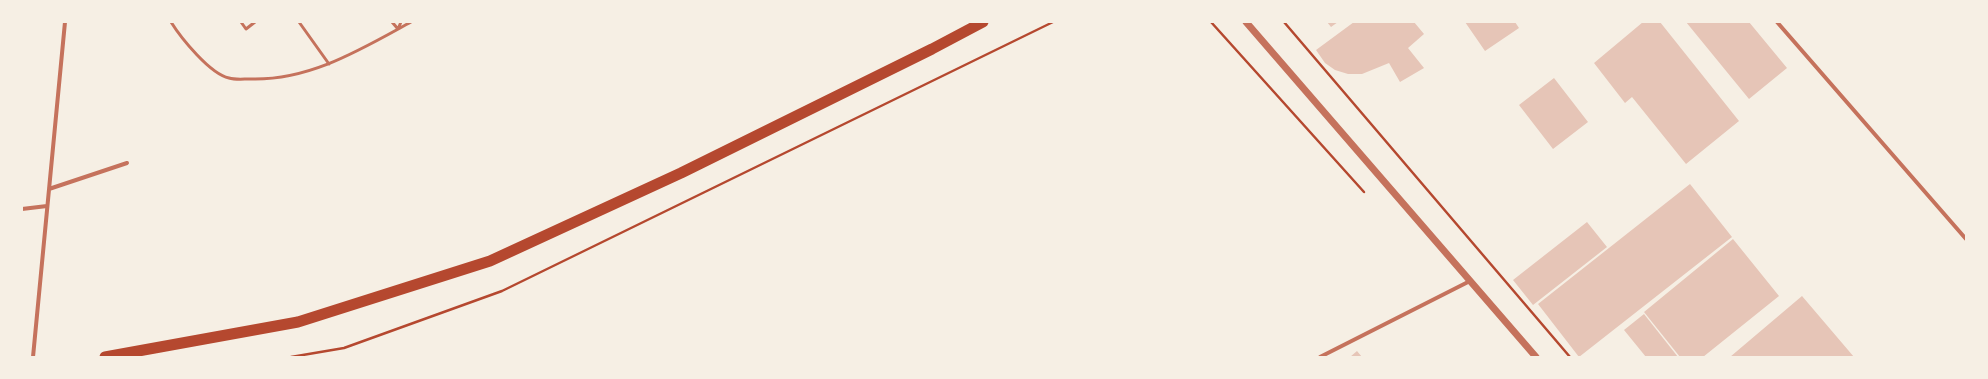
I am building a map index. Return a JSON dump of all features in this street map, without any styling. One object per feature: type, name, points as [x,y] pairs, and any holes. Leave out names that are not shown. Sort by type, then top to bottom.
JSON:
[{"type":"highway","points":[[105,357],[298,322],[490,261],[680,172],[932,49],[983,22]]},
{"type":"street","points":[[33,357],[65,22]]},
{"type":"street","points":[[1246,22],[1536,357]]},
{"type":"street","points":[[1777,22],[1966,239]]},
{"type":"street","points":[[49,189],[127,163]]},
{"type":"street","points":[[22,209],[47,206]]},
{"type":"street","points":[[1320,357],[1470,282]]},
{"type":"lane","points":[[241,22],[246,29],[255,22]]},
{"type":"lane","points":[[299,22],[329,64]]},
{"type":"lane","points":[[392,22],[398,29]]},
{"type":"lane","points":[[398,29],[401,22]]},
{"type":"lane","points":[[173,23],[200,60],[228,78],[265,80],[300,74],[329,64],[411,22]]},
{"type":"path","points":[[291,357],[344,348],[502,291],[1054,22]]},
{"type":"path","points":[[1211,22],[1369,197]]},
{"type":"path","points":[[1284,22],[1570,357]]},
{"type":"building","points":[[1327,22],[1338,22],[1331,27]]},
{"type":"building","points":[[1354,22],[1414,22],[1424,34],[1408,48],[1424,68],[1400,82],[1389,63],[1362,74],[1348,74],[1335,70],[1325,63],[1316,50]]},
{"type":"building","points":[[1465,22],[1515,22],[1519,28],[1485,51]]},
{"type":"building","points":[[1643,22],[1660,22],[1739,121],[1686,164],[1632,97],[1625,103],[1594,63]]},
{"type":"building","points":[[1686,22],[1749,22],[1787,68],[1749,99]]},
{"type":"building","points":[[1554,78],[1588,122],[1553,149],[1519,105]]},
{"type":"building","points":[[1690,184],[1732,237],[1579,357],[1538,304]]},
{"type":"building","points":[[1587,222],[1607,247],[1533,305],[1513,280]]},
{"type":"building","points":[[1733,239],[1779,296],[1703,357],[1680,357],[1644,312]]},
{"type":"building","points":[[1802,296],[1854,357],[1730,357]]},
{"type":"building","points":[[1644,314],[1678,357],[1646,357],[1624,330]]},
{"type":"building","points":[[1357,351],[1362,357],[1350,357]]}]
